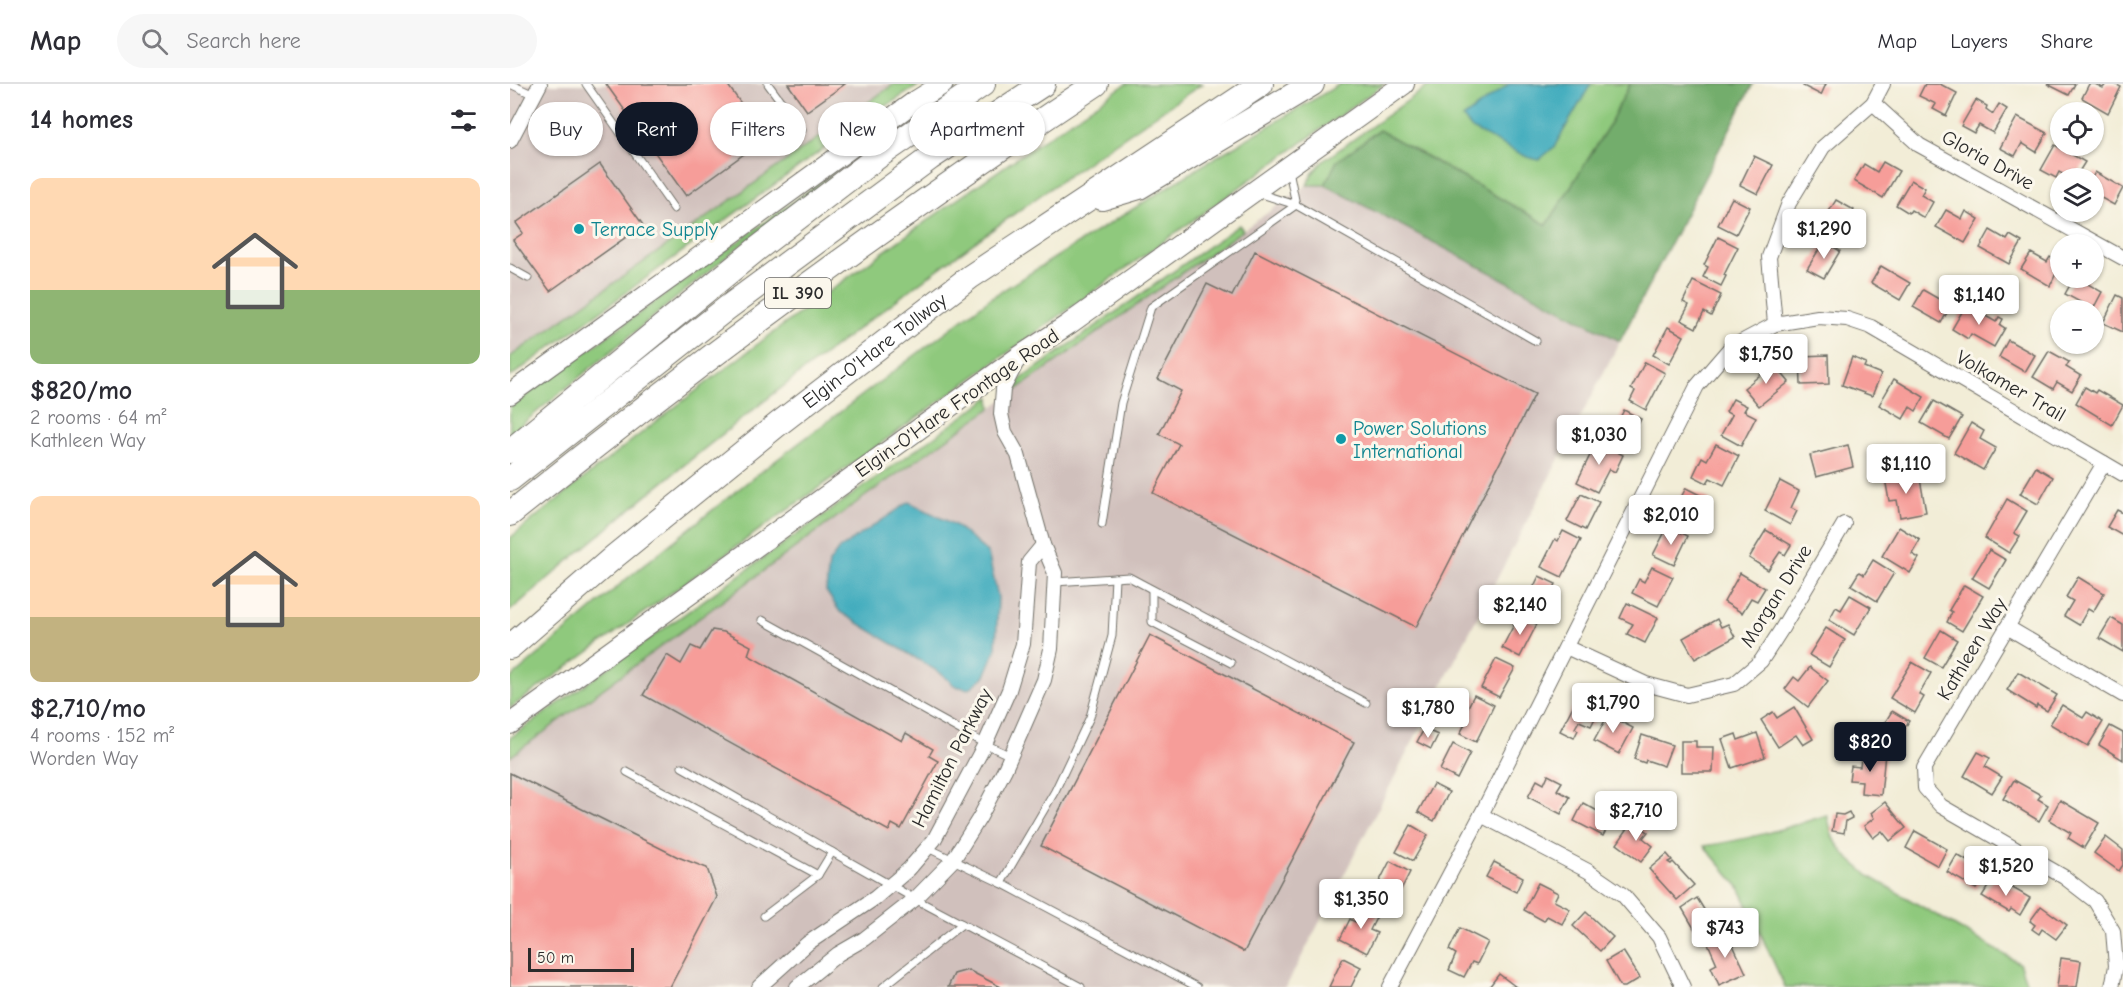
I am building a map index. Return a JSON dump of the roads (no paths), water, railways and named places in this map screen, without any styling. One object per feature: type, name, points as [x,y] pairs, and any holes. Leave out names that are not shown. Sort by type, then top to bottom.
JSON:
[{"type":"highway","points":[[510,451],[757,249],[880,155],[983,84]]},
{"type":"highway","points":[[510,479],[736,301],[930,158],[1043,84]]},
{"type":"highway","name":"IL 390","points":[[510,514],[587,451],[743,332],[916,207],[1096,84]]},
{"type":"highway","name":"Elgin-O'Hare Tollway","points":[[510,647],[615,556],[777,425],[970,277],[1261,84]]},
{"type":"highway","points":[[1077,206],[1139,187],[1312,84]]},
{"type":"main road","points":[[510,394],[914,102],[943,84]]},
{"type":"main road","name":"Elgin-O'Hare Frontage Road","points":[[510,724],[1020,356],[1069,324],[1404,84]]},
{"type":"street","points":[[1775,324],[1769,257],[1789,203],[1823,147],[1873,103],[1883,84]]},
{"type":"street","points":[[510,141],[537,90]]},
{"type":"street","name":"Gloria Drive","points":[[1873,103],[1919,144],[2123,258]]},
{"type":"street","name":"Volkamer Trail","points":[[1394,986],[1696,386],[1730,348],[1775,324],[1818,317],[1847,319],[1871,327],[2123,474]]},
{"type":"street","points":[[797,987],[838,954],[864,939],[915,899],[953,860],[980,817],[1011,756],[1044,680],[1051,649],[1055,573],[1043,545],[1018,455],[1005,432],[1001,414],[1003,389],[1020,356]]},
{"type":"street","name":"Kathleen Way","points":[[2104,463],[1924,768],[1925,788],[1941,806],[2064,877],[2095,901],[2113,930],[2116,966],[2112,987]]},
{"type":"street","name":"Morgan Drive","points":[[1566,647],[1646,684],[1687,695],[1734,684],[1761,661],[1844,524]]},
{"type":"street","name":"Hamilton Parkway","points":[[759,987],[808,943],[875,898],[909,868],[934,840],[985,744],[1009,690],[1023,644],[1029,562],[1043,545]]},
{"type":"street","points":[[2007,627],[2123,694]]},
{"type":"street","points":[[1481,815],[1588,871],[1623,895],[1659,937],[1683,987]]},
{"type":"lane","points":[[510,84],[537,90]]},
{"type":"lane","points":[[586,84],[674,208]]},
{"type":"lane","points":[[768,84],[781,102]]},
{"type":"lane","points":[[1289,166],[1296,206]]},
{"type":"lane","points":[[1253,192],[1296,206],[1536,341]]},
{"type":"lane","points":[[1102,524],[1121,403],[1151,307],[1296,206]]},
{"type":"lane","points":[[510,268],[528,278]]},
{"type":"lane","points":[[1002,882],[1054,791],[1090,717],[1112,636],[1115,578]]},
{"type":"lane","points":[[1055,582],[1129,578],[1366,703]]},
{"type":"lane","points":[[1152,590],[1152,622],[1231,663]]},
{"type":"lane","points":[[762,620],[985,744],[1011,756]]},
{"type":"lane","points":[[682,767],[915,899],[1081,987]]},
{"type":"lane","points":[[627,772],[818,875]]},
{"type":"lane","points":[[928,848],[1002,882],[1197,987]]},
{"type":"lane","points":[[764,916],[818,875],[832,852]]},
{"type":"lane","points":[[883,987],[962,924]]},
{"type":"water","points":[[1509,84],[1591,84],[1554,147],[1539,160],[1527,157],[1472,129],[1463,118]]},
{"type":"water","points":[[909,502],[955,525],[988,553],[998,597],[996,649],[985,676],[969,689],[955,686],[942,674],[840,612],[826,591],[829,563],[839,549]]},
{"type":"place","name":"Terrace Supply","points":[[579,229]]},
{"type":"place","name":"Power Solutions International","points":[[1341,439]]}]
